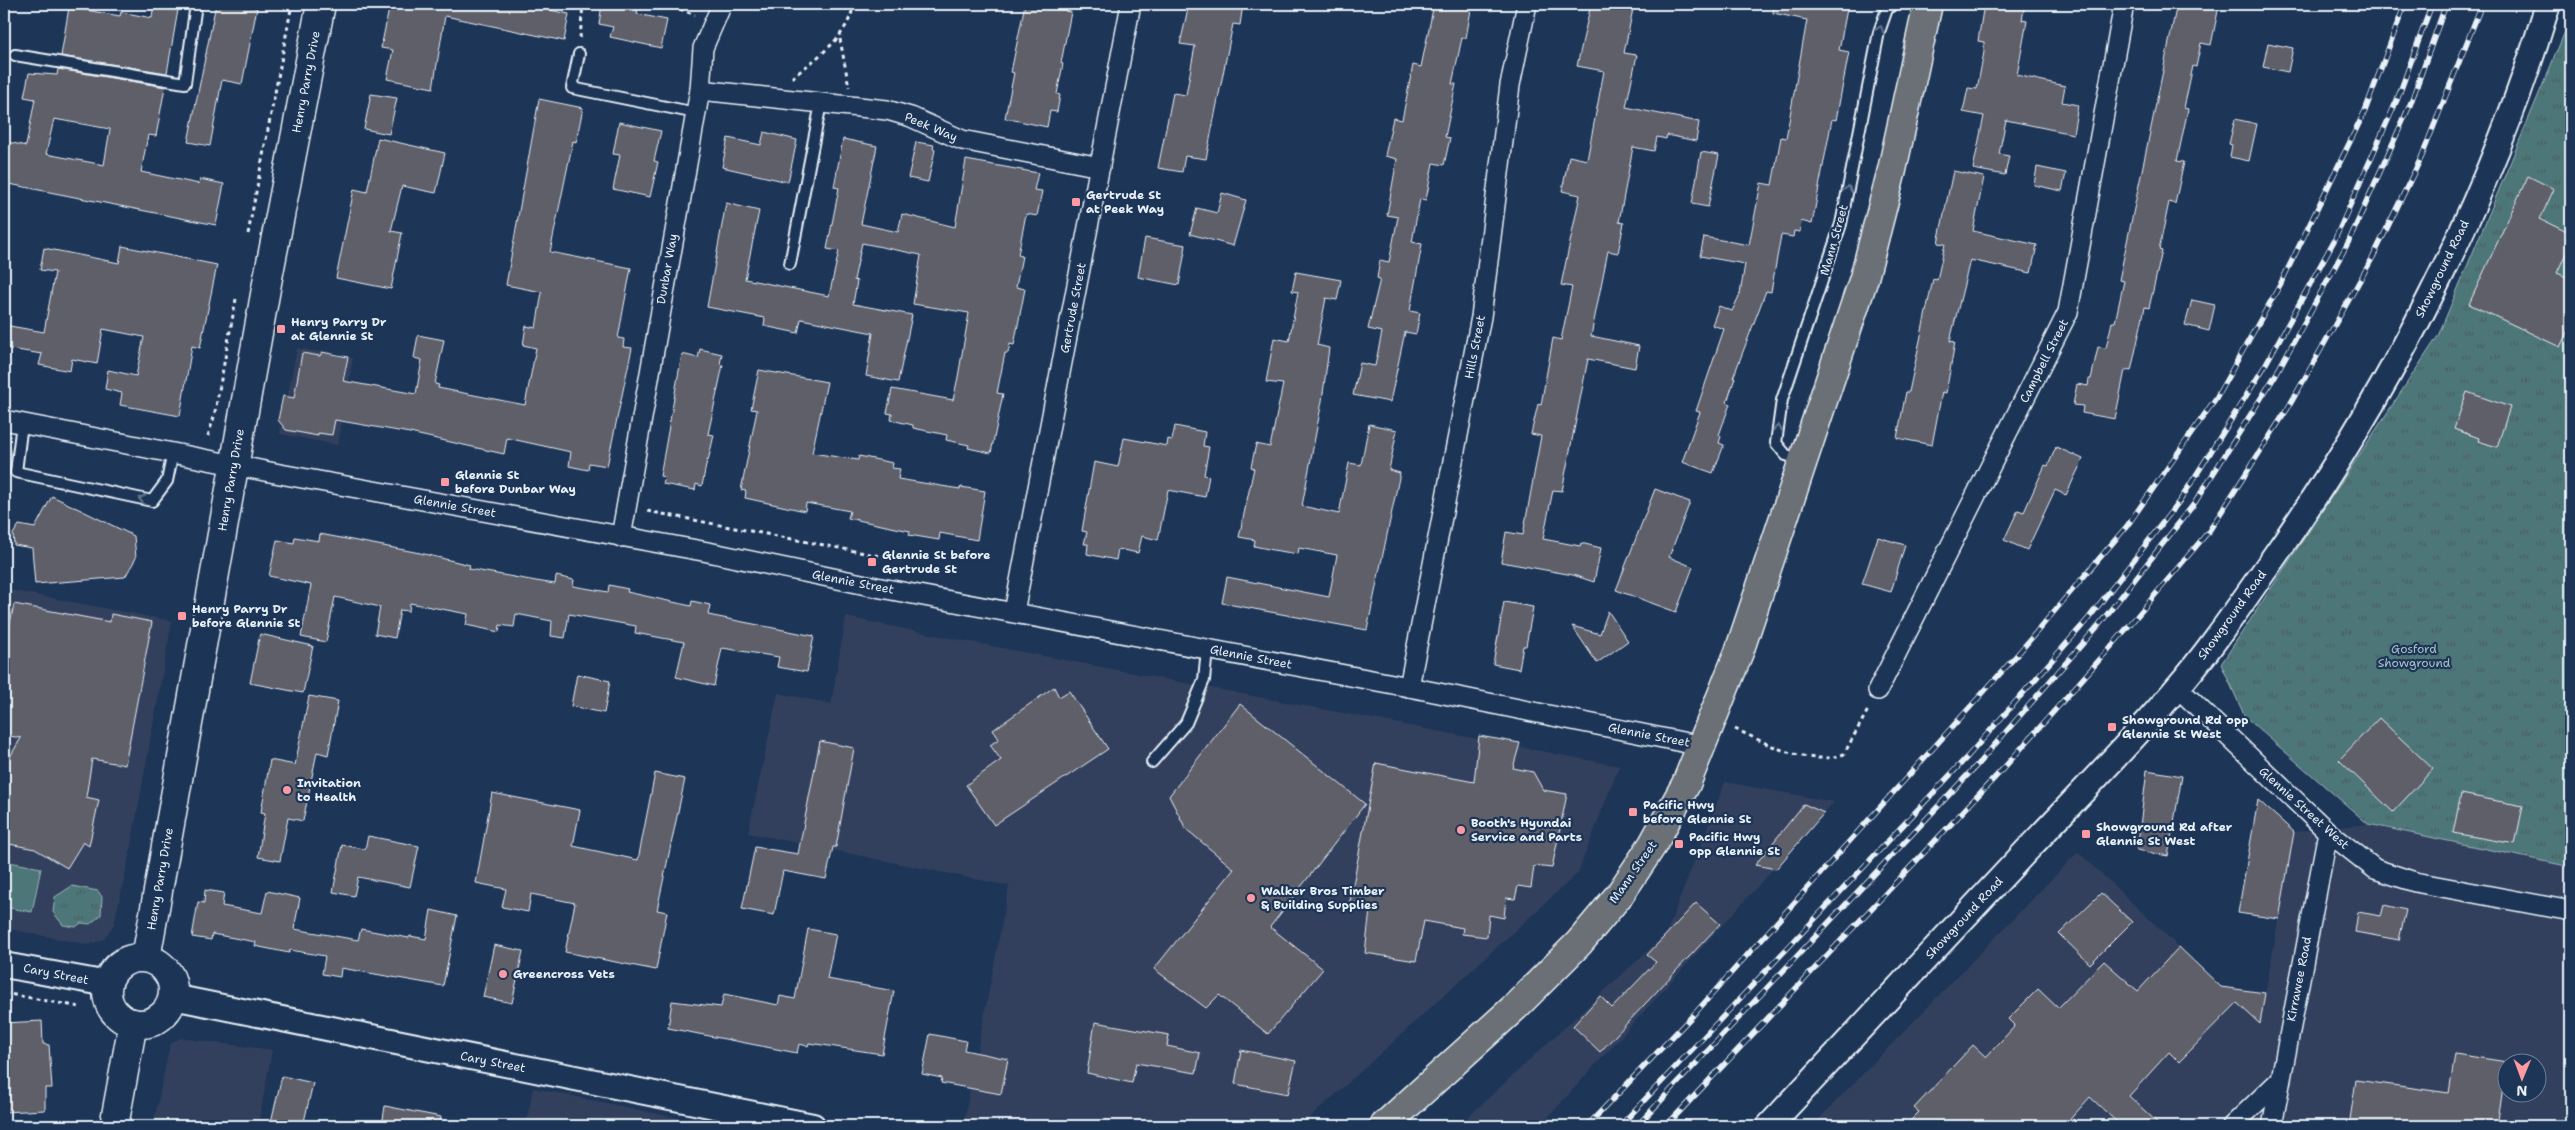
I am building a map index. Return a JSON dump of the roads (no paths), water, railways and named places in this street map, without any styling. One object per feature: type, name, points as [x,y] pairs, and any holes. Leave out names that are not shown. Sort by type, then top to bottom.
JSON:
[{"type":"main road","name":"Henry Parry Drive","points":[[146,958],[234,465],[321,4]]},
{"type":"main road","name":"Mann Street","points":[[1384,1126],[1515,1007],[1585,936],[1620,894],[1653,844],[1686,784],[1739,652],[1804,461],[1880,224],[1928,4]]},
{"type":"main road","points":[[136,958],[146,958],[164,968],[170,976],[173,997],[163,1015],[149,1022],[133,1023],[116,1013],[107,994],[108,984],[111,974],[122,963],[136,958]]},
{"type":"main road","points":[[114,1126],[133,1023]]},
{"type":"street","name":"Dunbar Way","points":[[621,537],[700,90],[703,48],[722,4]]},
{"type":"street","name":"Gertrude Street","points":[[1014,612],[1131,4]]},
{"type":"street","name":"Hills Street","points":[[1409,687],[1481,317],[1510,85],[1527,4]]},
{"type":"street","name":"Campbell Street","points":[[1878,690],[2068,312],[2124,4]]},
{"type":"street","name":"Showground Road","points":[[1769,1126],[2178,688],[2240,606],[2293,531],[2360,424],[2416,324],[2464,224],[2498,144],[2548,4]]},
{"type":"street","name":"Peek Way","points":[[700,90],[886,110],[912,117],[962,140],[1100,167]]},
{"type":"street","name":"Glennie Street","points":[[13,422],[1409,687],[1702,746]]},
{"type":"street","name":"Glennie Street West","points":[[2178,688],[2328,832],[2375,869],[2416,882],[2571,911]]},
{"type":"street","name":"Kirrawee Road","points":[[2272,1126],[2328,832]]},
{"type":"street","name":"Cary Street","points":[[4,965],[108,984]]},
{"type":"street","name":"Cary Street","points":[[173,997],[813,1126]]},
{"type":"street","points":[[2232,1126],[2280,1080]]},
{"type":"lane","points":[[15,55],[185,83],[196,4]]},
{"type":"lane","name":"Mann Street","points":[[1804,461],[1786,454],[1776,443],[1782,400],[1841,224],[1879,32],[1887,9],[1893,4]]},
{"type":"lane","points":[[579,54],[572,88],[696,113]]},
{"type":"lane","points":[[790,264],[821,103]]},
{"type":"lane","points":[[13,422],[16,472],[152,501],[167,481],[173,452]]},
{"type":"lane","points":[[1152,762],[1186,723],[1204,680],[1207,649]]},
{"type":"railway","points":[[1587,1126],[1696,1012],[2016,656],[2127,526],[2216,398],[2280,285],[2365,111],[2405,4]]},
{"type":"railway","points":[[1620,1126],[1968,756],[2088,619],[2181,499],[2263,369],[2335,239],[2397,100],[2432,4]]},
{"type":"railway","points":[[1637,1126],[1977,765],[2098,626],[2194,504],[2275,376],[2349,241],[2410,105],[2446,4]]},
{"type":"railway","points":[[1666,1126],[2002,770],[2116,641],[2209,531],[2288,408],[2373,257],[2422,156],[2482,4]]},
{"type":"place","name":"Gertrude St at Peek Way","points":[[1076,202]]},
{"type":"place","name":"Henry Parry Dr at Glennie St","points":[[281,329]]},
{"type":"place","name":"Glennie St before Dunbar Way","points":[[445,482]]},
{"type":"place","name":"Glennie St before Gertrude St","points":[[872,562]]},
{"type":"place","name":"Henry Parry Dr before Glennie St","points":[[182,616]]},
{"type":"place","name":"Showground Rd opp Glennie St West","points":[[2112,727]]},
{"type":"place","name":"Invitation to Health","points":[[287,790]]},
{"type":"place","name":"Pacific Hwy before Glennie St","points":[[1633,812]]},
{"type":"place","name":"Booth's Hyundai Service and Parts","points":[[1461,830]]},
{"type":"place","name":"Showground Rd after Glennie St West","points":[[2086,834]]},
{"type":"place","name":"Pacific Hwy opp Glennie St","points":[[1679,844]]},
{"type":"place","name":"Walker Bros Timber & Building Supplies","points":[[1251,898]]},
{"type":"place","name":"Greencross Vets","points":[[503,974]]},
{"type":"park label","name":"Gosford Showground","points":[[2414,656]]}]
